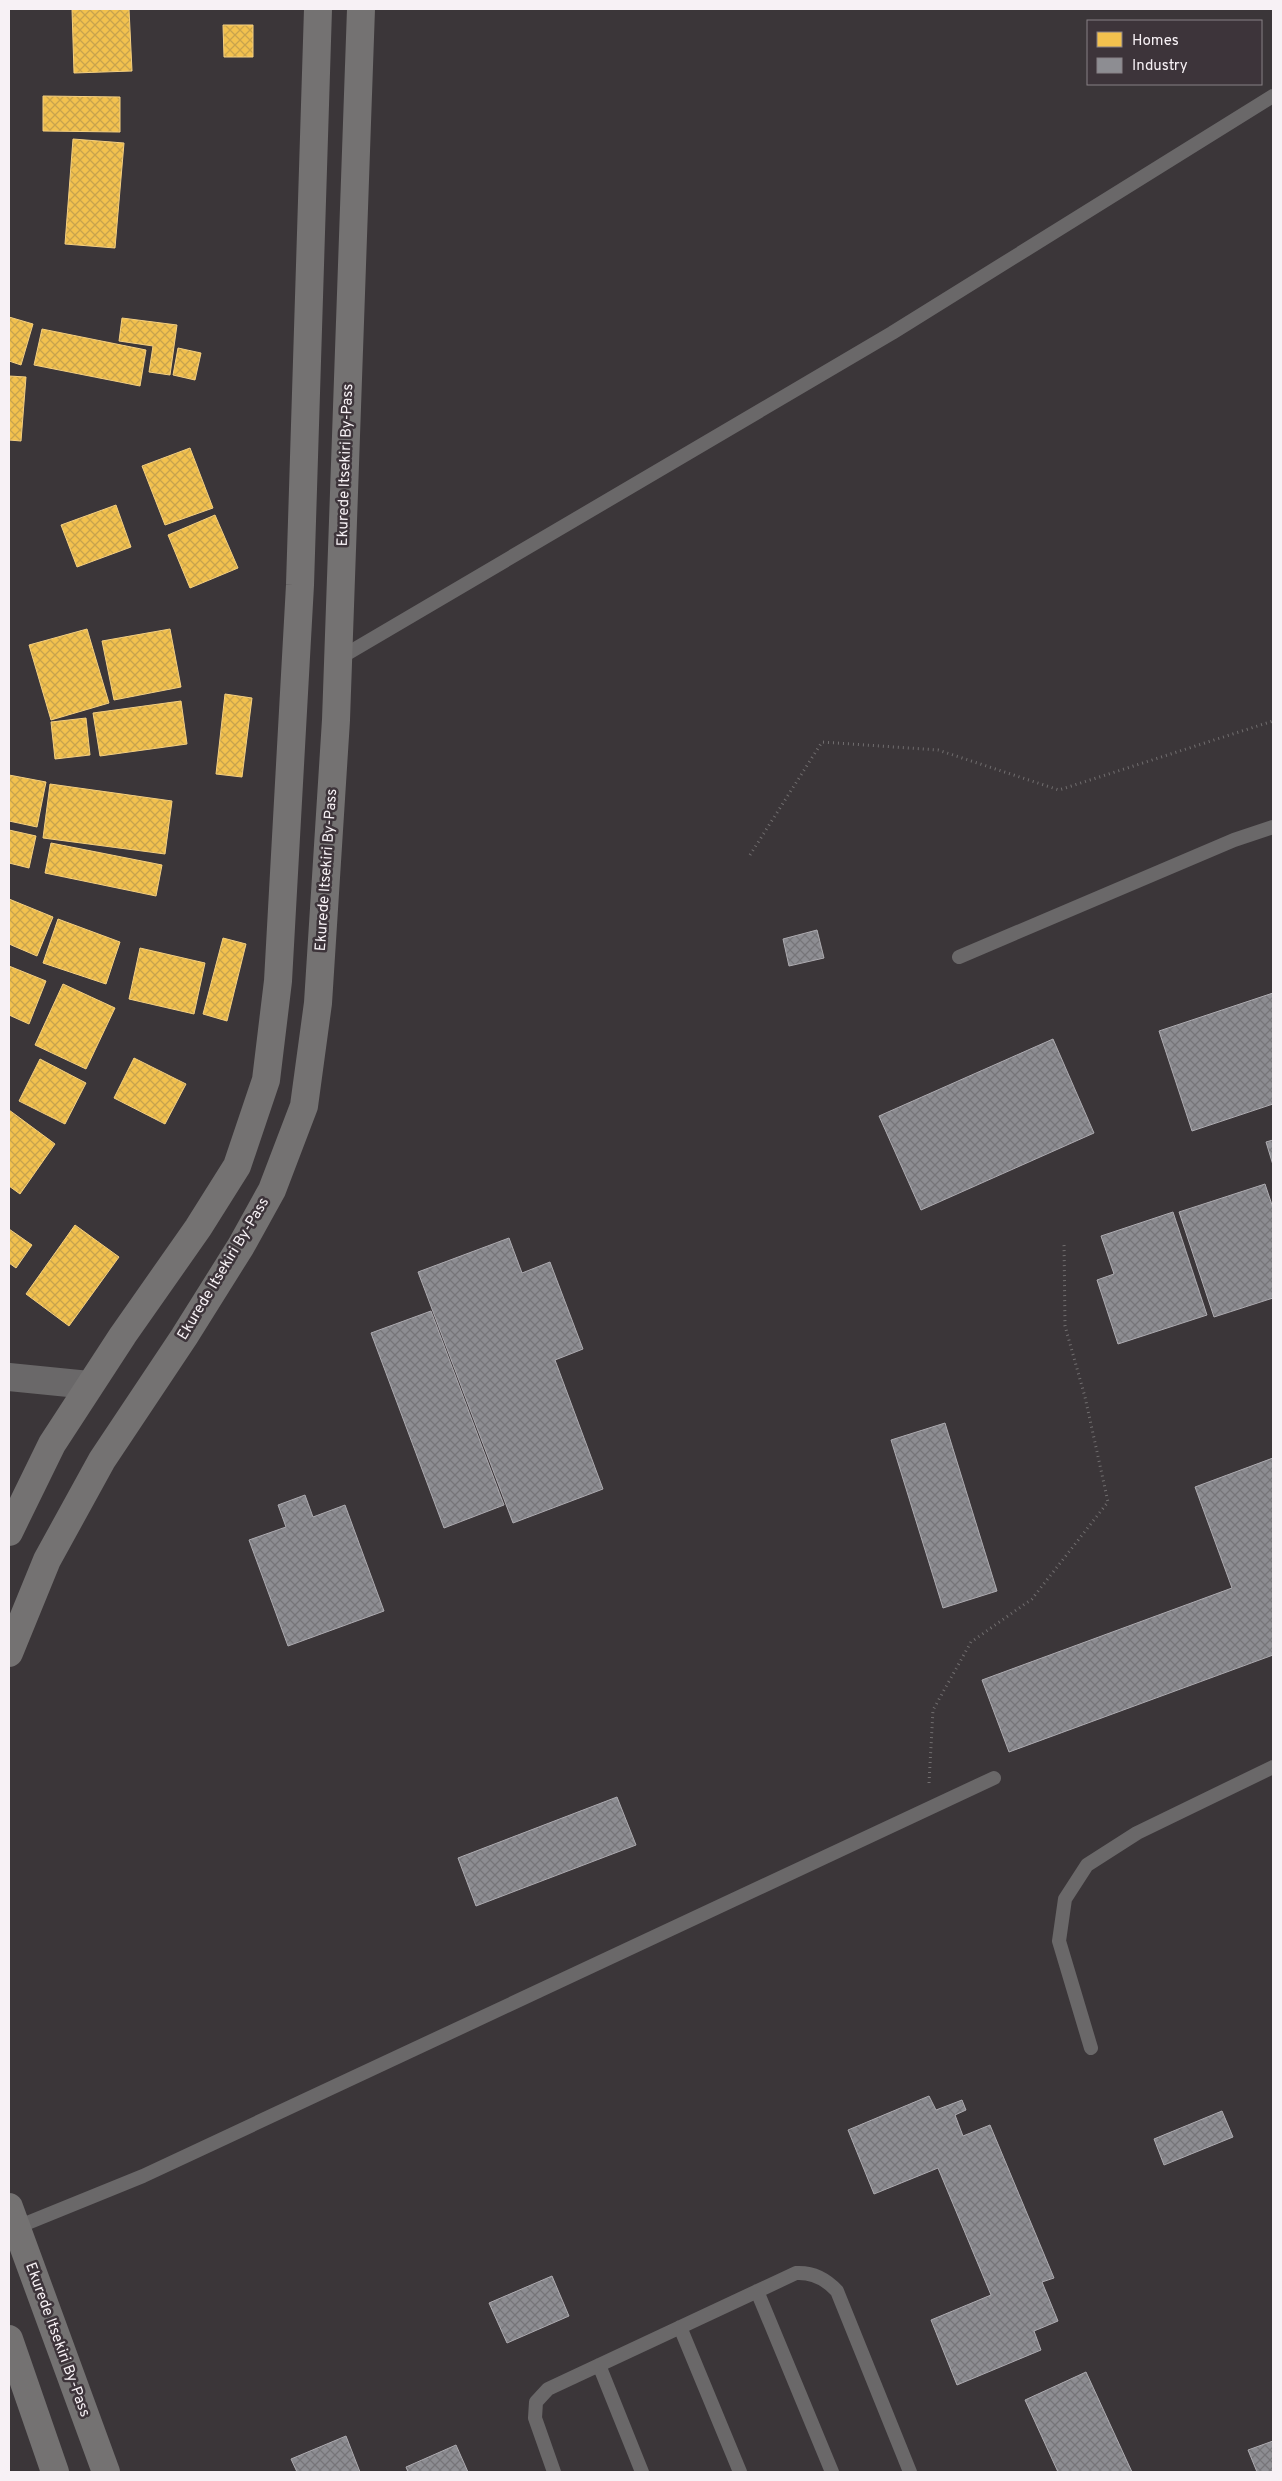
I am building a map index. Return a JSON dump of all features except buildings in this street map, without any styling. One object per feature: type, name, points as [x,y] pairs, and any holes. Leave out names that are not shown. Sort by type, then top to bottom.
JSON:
[{"type":"main road","points":[[9,1532],[52,1444],[89,1385],[198,1228],[236,1166],[266,1080],[278,981],[300,586],[318,9]]},
{"type":"main road","name":"Ekurede Itsekiri By-Pass","points":[[9,1653],[47,1560],[102,1460],[189,1329],[272,1190],[304,1106],[318,1003],[338,659],[361,9]]},
{"type":"main road","name":"Ekurede Itsekiri By-Pass","points":[[12,2217],[106,2472]]},
{"type":"main road","points":[[9,2339],[56,2472]]},
{"type":"street","points":[[9,1377],[89,1385]]},
{"type":"lane","points":[[338,659],[892,333],[1273,96]]},
{"type":"lane","points":[[959,957],[1234,840],[1273,828]]},
{"type":"lane","points":[[1091,2048],[1059,1941],[1066,1899],[1087,1864],[1137,1833],[1227,1788],[1273,1768]]},
{"type":"lane","points":[[12,2217],[152,2172],[994,1778]]},
{"type":"lane","points":[[554,2472],[535,2418],[536,2402],[548,2389],[796,2274],[805,2273],[828,2282],[837,2292],[910,2472]]},
{"type":"lane","points":[[757,2292],[832,2472]]},
{"type":"lane","points":[[680,2327],[740,2472]]},
{"type":"lane","points":[[599,2365],[642,2472]]},
{"type":"path","points":[[750,855],[822,742],[938,750],[1059,790],[1273,721]]},
{"type":"path","points":[[928,1809],[933,1710],[971,1642],[1032,1599],[1108,1502],[1084,1396],[1065,1326],[1064,1242]]}]
